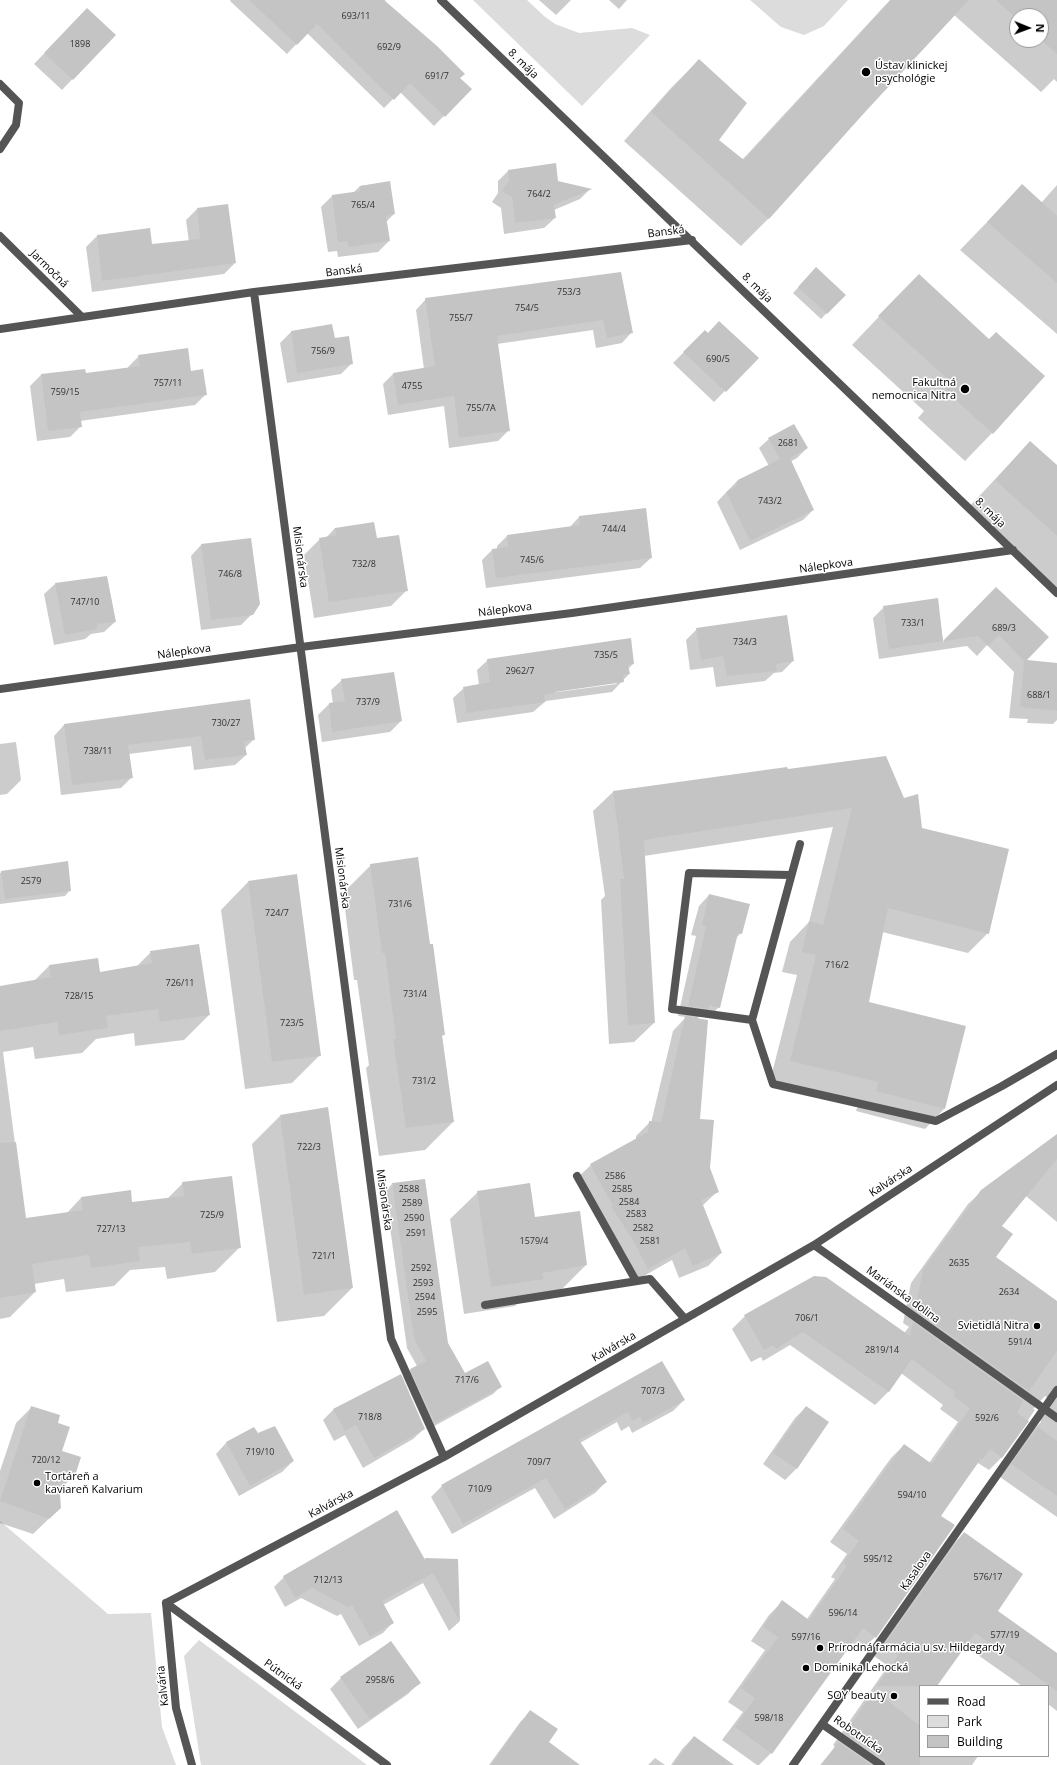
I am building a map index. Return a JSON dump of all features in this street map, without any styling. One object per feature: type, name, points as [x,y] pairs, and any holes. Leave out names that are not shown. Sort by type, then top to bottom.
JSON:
[{"type":"street","name":"8. mája","points":[[441,0],[1057,593]]},
{"type":"street","points":[[0,84],[19,103],[16,125],[0,149]]},
{"type":"street","name":"Jarmočná","points":[[0,236],[82,317]]},
{"type":"street","name":"Banská","points":[[0,329],[254,292],[692,240]]},
{"type":"street","name":"Misionárska","points":[[254,292],[391,1339],[444,1457]]},
{"type":"street","name":"Nálepkova","points":[[0,688],[301,647],[572,613],[1013,550]]},
{"type":"street","points":[[800,844],[752,1020],[773,1084],[936,1121],[1002,1086],[1057,1054]]},
{"type":"street","points":[[752,1020],[672,1009],[689,873],[791,875]]},
{"type":"street","name":"Kalvárska","points":[[166,1603],[444,1457],[814,1245],[1057,1085]]},
{"type":"street","points":[[577,1176],[636,1281]]},
{"type":"street","name":"Mariánska dolina","points":[[814,1245],[1057,1418]]},
{"type":"street","points":[[485,1305],[650,1279],[685,1319]]},
{"type":"street","name":"Kasalova","points":[[793,1765],[1057,1390]]},
{"type":"street","name":"Kalvária","points":[[166,1603],[176,1708],[192,1765]]},
{"type":"street","name":"Pútnická","points":[[166,1603],[387,1765]]},
{"type":"street","name":"Robotnícka","points":[[822,1724],[881,1765]]},
{"type":"green space","points":[[473,0],[527,0],[555,24],[579,33],[632,28],[650,35],[582,106]]},
{"type":"green space","points":[[750,0],[848,0],[824,26],[804,35],[781,27]]},
{"type":"green space","points":[[0,1521],[108,1614],[151,1613],[162,1727],[176,1765],[0,1765]]},
{"type":"green space","points":[[199,1640],[367,1765],[201,1765],[184,1656]]},
{"type":"building","points":[[249,0],[384,0],[437,46],[465,74],[460,78],[472,89],[445,117],[410,83],[394,100],[317,24],[297,45]]},
{"type":"building","points":[[891,0],[969,0],[866,111],[769,219],[651,112],[699,59],[747,103],[719,140],[744,160]]},
{"type":"building","points":[[996,0],[1057,0],[1057,54],[1049,47],[1049,8],[1009,8],[1009,12]]},
{"type":"building","points":[[87,8],[116,35],[73,80],[44,53]]},
{"type":"building","points":[[556,163],[558,181],[592,189],[554,205],[556,218],[515,223],[512,197],[502,191],[509,181],[508,170]]},
{"type":"building","points":[[390,181],[395,214],[386,216],[390,241],[349,247],[347,241],[338,242],[332,195],[360,191],[360,186]]},
{"type":"building","points":[[1022,184],[1057,216],[1057,283],[987,222]]},
{"type":"building","points":[[228,204],[236,263],[102,281],[97,235],[150,228],[152,244],[200,239],[197,208]]},
{"type":"building","points":[[816,267],[846,295],[827,314],[798,287]]},
{"type":"building","points":[[621,272],[633,333],[607,338],[603,320],[497,336],[510,431],[459,438],[454,396],[398,405],[393,373],[435,366],[425,298]]},
{"type":"building","points":[[919,274],[989,339],[996,332],[1045,376],[993,434],[945,390],[951,382],[878,316]]},
{"type":"building","points":[[719,321],[759,358],[726,392],[683,352],[705,330],[708,333]]},
{"type":"building","points":[[332,324],[335,338],[349,336],[353,364],[297,373],[291,331]]},
{"type":"building","points":[[188,348],[191,371],[203,369],[207,395],[80,412],[82,427],[48,431],[41,374],[85,369],[86,373],[140,366],[138,355]]},
{"type":"building","points":[[794,424],[808,448],[790,458],[814,510],[750,541],[726,492],[735,487],[738,480],[780,459],[768,438]]},
{"type":"building","points":[[1030,441],[1057,465],[1057,536],[995,480]]},
{"type":"building","points":[[646,508],[652,558],[496,578],[492,549],[508,547],[507,535],[580,525],[579,516]]},
{"type":"building","points":[[374,522],[377,538],[399,535],[408,591],[329,602],[319,538],[336,535],[335,528]]},
{"type":"building","points":[[251,538],[260,604],[253,615],[211,620],[201,544]]},
{"type":"building","points":[[107,576],[116,622],[97,624],[97,629],[65,635],[55,583]]},
{"type":"building","points":[[996,587],[1049,637],[1027,660],[1057,663],[1057,711],[1020,707],[1024,661],[999,635],[988,646],[978,636],[889,649],[883,606],[938,598],[943,641]]},
{"type":"building","points":[[787,615],[794,661],[776,664],[777,671],[727,676],[723,656],[701,660],[696,628]]},
{"type":"building","points":[[631,638],[634,664],[628,665],[630,674],[623,675],[624,682],[555,692],[544,695],[545,702],[467,713],[463,687],[490,682],[487,659]]},
{"type":"building","points":[[394,672],[402,721],[332,732],[329,703],[345,701],[341,679]]},
{"type":"building","points":[[250,699],[255,740],[244,741],[247,755],[205,760],[201,736],[128,745],[133,778],[72,785],[64,724]]},
{"type":"building","points":[[886,756],[904,798],[918,794],[922,828],[1009,849],[989,934],[888,908],[869,1002],[966,1026],[945,1109],[876,1091],[878,1082],[790,1061],[816,955],[802,952],[809,921],[823,925],[852,808],[644,840],[655,1023],[628,1025],[620,879],[624,879],[613,791],[787,767],[788,769]]},
{"type":"building","points":[[418,857],[430,944],[433,944],[445,1035],[442,1035],[454,1122],[406,1128],[393,1039],[396,1039],[385,953],[382,953],[370,864]]},
{"type":"building","points":[[68,861],[71,891],[5,899],[1,871]]},
{"type":"building","points":[[297,874],[321,1056],[272,1062],[248,881]]},
{"type":"building","points":[[709,894],[750,904],[742,934],[738,933],[720,1008],[709,1005],[709,1009],[688,1006],[706,926],[702,925]]},
{"type":"building","points":[[199,944],[210,1015],[160,1022],[158,1009],[106,1016],[108,1028],[59,1035],[57,1022],[0,1031],[0,986],[51,977],[49,965],[98,958],[100,972],[152,963],[150,951]]},
{"type":"building","points":[[685,1016],[708,1020],[700,1119],[714,1120],[710,1168],[719,1192],[701,1200],[722,1253],[693,1266],[685,1248],[648,1269],[634,1242],[611,1206],[613,1206],[590,1164],[648,1132],[649,1121],[661,1122]]},
{"type":"building","points":[[328,1107],[353,1288],[304,1295],[280,1115]]},
{"type":"building","points":[[1057,1134],[1057,1159],[1002,1226],[1013,1234],[996,1257],[1057,1301],[1057,1351],[1029,1391],[915,1310],[923,1270],[981,1190]]},
{"type":"building","points":[[16,1142],[26,1218],[83,1210],[81,1197],[131,1190],[132,1202],[184,1196],[182,1182],[232,1176],[241,1248],[192,1254],[190,1242],[138,1247],[140,1261],[91,1268],[89,1255],[32,1264],[36,1292],[0,1298],[0,1143]]},
{"type":"building","points":[[425,1179],[448,1343],[465,1373],[488,1361],[502,1387],[435,1423],[410,1369],[426,1361],[414,1338],[392,1183]]},
{"type":"building","points":[[530,1183],[535,1217],[580,1211],[587,1265],[542,1273],[544,1279],[491,1287],[477,1191]]},
{"type":"building","points":[[814,1276],[826,1277],[910,1336],[913,1322],[1023,1401],[1017,1413],[1029,1421],[1002,1458],[990,1449],[983,1459],[981,1458],[941,1516],[955,1525],[876,1638],[863,1628],[772,1754],[735,1727],[755,1698],[741,1688],[778,1637],[763,1627],[782,1600],[809,1620],[847,1566],[843,1563],[859,1541],[843,1529],[904,1444],[932,1464],[970,1408],[953,1396],[955,1392],[912,1359],[889,1392],[803,1332],[776,1349],[774,1345],[764,1350],[744,1315]]},
{"type":"building","points":[[662,1361],[685,1400],[643,1423],[640,1416],[633,1421],[628,1412],[579,1440],[607,1482],[565,1509],[546,1478],[463,1524],[441,1485]]},
{"type":"building","points":[[401,1374],[425,1429],[374,1458],[356,1425],[345,1431],[333,1409]]},
{"type":"building","points":[[31,1406],[60,1415],[58,1423],[70,1427],[62,1451],[81,1457],[75,1476],[59,1483],[61,1508],[49,1519],[0,1501]]},
{"type":"building","points":[[806,1406],[829,1422],[797,1469],[773,1453]]},
{"type":"building","points":[[275,1426],[294,1461],[250,1486],[226,1442],[254,1427],[258,1433]]},
{"type":"building","points":[[1038,1427],[1057,1441],[1057,1496],[1011,1464]]},
{"type":"building","points":[[397,1510],[428,1565],[425,1558],[458,1559],[460,1622],[433,1573],[382,1601],[394,1623],[370,1637],[352,1605],[348,1607],[312,1588],[295,1598],[283,1576]]},
{"type":"building","points":[[964,1532],[1023,1574],[998,1611],[1057,1653],[1057,1691],[975,1633],[938,1685],[877,1686],[899,1654],[885,1644]]},
{"type":"building","points":[[391,1641],[421,1683],[370,1719],[340,1677]]},
{"type":"building","points":[[874,1690],[919,1725],[920,1765],[886,1765],[884,1760],[845,1733]]},
{"type":"building","points":[[530,1710],[558,1729],[549,1742],[580,1765],[491,1765]]},
{"type":"building","points":[[694,1736],[734,1765],[673,1765]]},
{"type":"building","points":[[838,1742],[871,1765],[822,1765]]},
{"type":"place","name":"Ústav klinickej psychológie","points":[[866,72]]},
{"type":"place","name":"Fakultná nemocnica Nitra","points":[[965,389]]},
{"type":"place","name":"Svietidlá Nitra","points":[[1037,1326]]},
{"type":"place","name":"Tortáreň a kaviareň Kalvarium","points":[[37,1483]]},
{"type":"place","name":"Prírodná farmácia u sv. Hildegardy","points":[[820,1648]]},
{"type":"place","name":"Dominika Lehocká","points":[[806,1668]]},
{"type":"place","name":"SOY beauty","points":[[894,1696]]}]
